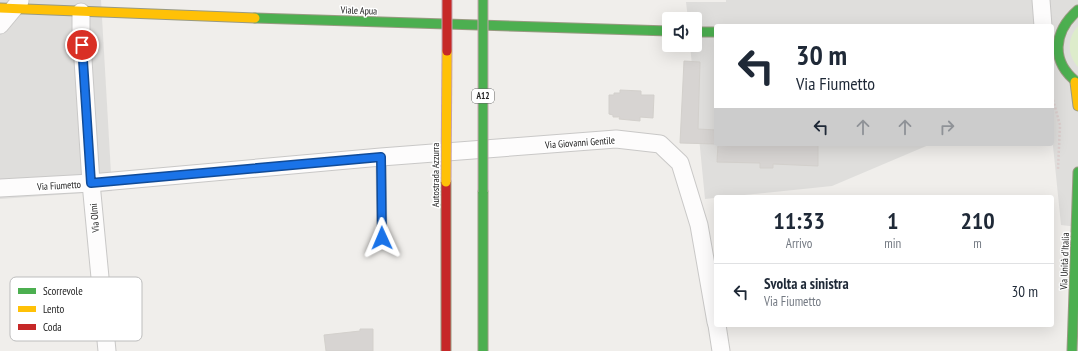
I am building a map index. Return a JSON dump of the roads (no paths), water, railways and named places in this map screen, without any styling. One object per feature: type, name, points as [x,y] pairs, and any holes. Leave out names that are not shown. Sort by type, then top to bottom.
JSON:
[{"type":"main road","name":"Autostrada Azzurra","points":[[446,351],[447,0]]},
{"type":"main road","name":"A12","points":[[483,0],[483,351]]},
{"type":"main road","name":"Viale Apua","points":[[12,5],[81,12],[662,31]]},
{"type":"main road","points":[[1078,10],[1056,30],[1058,39],[1055,57],[1068,75],[1077,82],[1078,106]]},
{"type":"main road","points":[[702,32],[714,32]]},
{"type":"main road","name":"Via Unità d'Italia","points":[[1072,351],[1078,172]]},
{"type":"street","points":[[1041,0],[1043,24]]},
{"type":"street","points":[[0,25],[12,5]]},
{"type":"street","name":"Via Olmi","points":[[81,12],[91,183],[100,277]]},
{"type":"street","name":"Via Giovanni Gentile","points":[[381,157],[616,139],[660,144],[680,163],[699,225],[714,311]]},
{"type":"street","name":"Via Fiumetto","points":[[0,188],[91,183],[381,157]]},
{"type":"street","points":[[716,327],[721,351]]},
{"type":"street","name":"Via Olmi","points":[[106,341],[107,351]]},
{"type":"lane","points":[[381,157],[382,238]]}]
